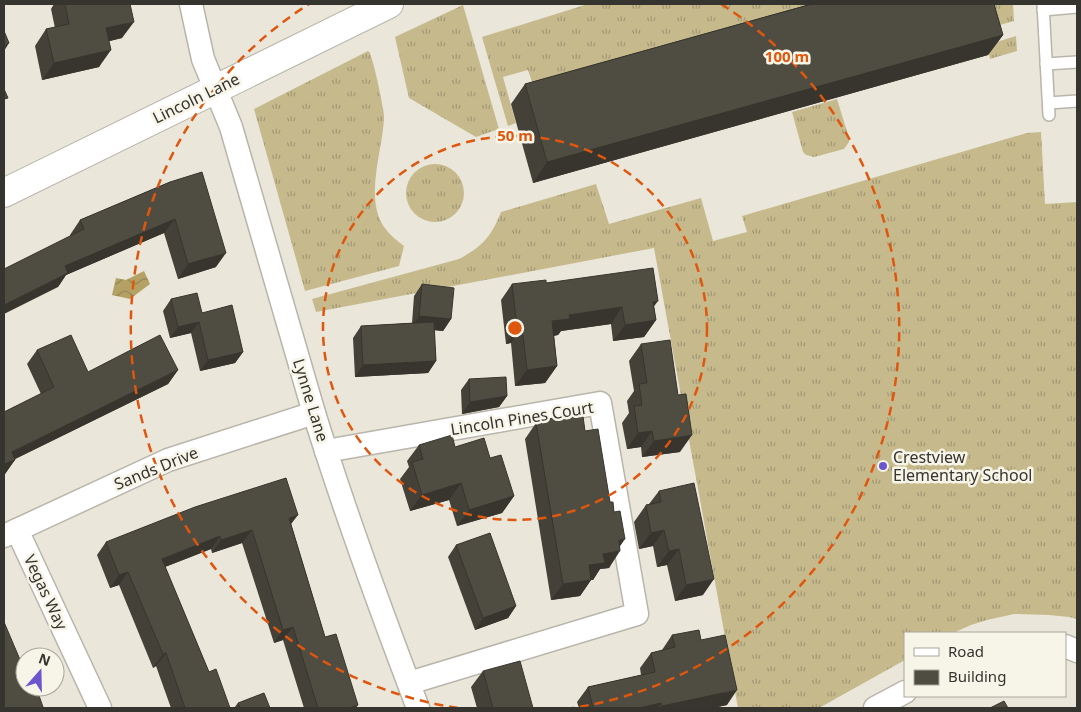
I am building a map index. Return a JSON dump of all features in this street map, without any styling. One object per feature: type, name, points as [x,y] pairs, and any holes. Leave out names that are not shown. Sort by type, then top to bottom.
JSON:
[{"type":"street","name":"Lynne Lane","points":[[191,4],[203,59],[231,127],[326,452],[366,568],[418,708]]},
{"type":"street","name":"Lincoln Lane","points":[[4,193],[389,4]]},
{"type":"street","name":"Lincoln Pines Court","points":[[326,452],[600,403],[637,614],[408,683]]},
{"type":"street","name":"Sands Drive","points":[[10,533],[168,460],[314,413]]},
{"type":"street","name":"Vegas Way","points":[[10,533],[100,708]]},
{"type":"street","points":[[875,708],[904,693]]},
{"type":"lane","points":[[1049,115],[1043,7],[1077,7]]},
{"type":"lane","points":[[1046,64],[1077,62]]},
{"type":"lane","points":[[1049,103],[1077,101]]},
{"type":"green space","points":[[588,4],[807,4],[811,21],[537,97],[528,70],[503,77],[516,123],[508,126],[482,37]]},
{"type":"green space","points":[[975,4],[1013,4],[1014,21],[982,30]]},
{"type":"green space","points":[[463,5],[499,129],[476,137],[409,98],[395,37]]},
{"type":"green space","points":[[1016,36],[1017,51],[990,59],[987,45]]},
{"type":"green space","points":[[368,51],[375,70],[384,115],[376,173],[375,202],[378,215],[384,227],[404,246],[399,266],[305,291],[254,109]]},
{"type":"green space","points":[[837,99],[849,142],[844,149],[814,157],[806,155],[803,152],[792,112]]},
{"type":"green space","points":[[1041,132],[1045,204],[1077,202],[1077,619],[1049,615],[1014,614],[987,620],[955,632],[904,632],[904,661],[819,708],[738,708],[654,248],[316,312],[312,299],[459,259],[474,250],[485,240],[494,228],[501,212],[596,184],[609,224],[701,198],[713,241],[747,232],[742,216],[1027,133]]},
{"type":"green space","points":[[429,164],[441,164],[456,172],[464,187],[464,199],[456,214],[441,222],[429,222],[414,214],[406,199],[406,187],[414,172]]},
{"type":"water","points":[[144,271],[150,284],[130,299],[112,295],[116,278],[126,280]]},
{"type":"building","points":[[65,4],[130,4],[134,22],[106,28],[111,50],[54,63],[46,29],[69,24]]},
{"type":"building","points":[[812,4],[994,4],[1003,35],[547,162],[525,84]]},
{"type":"building","points":[[4,31],[9,43],[4,46]]},
{"type":"building","points":[[4,89],[8,98],[4,99]]},
{"type":"building","points":[[202,172],[226,253],[188,264],[175,219],[65,266],[68,273],[4,305],[4,269],[84,229],[80,220],[170,182]]},
{"type":"building","points":[[653,268],[658,301],[653,302],[656,320],[625,325],[622,307],[569,315],[570,319],[552,321],[557,366],[527,370],[522,327],[517,327],[512,284],[546,280],[546,283]]},
{"type":"building","points":[[422,284],[454,288],[451,319],[419,316]]},
{"type":"building","points":[[197,293],[202,313],[232,305],[243,352],[208,360],[199,322],[178,327],[171,299]]},
{"type":"building","points":[[434,322],[436,361],[363,365],[361,326]]},
{"type":"building","points":[[71,335],[88,372],[160,335],[178,370],[12,452],[15,460],[4,464],[4,412],[54,387],[37,350]]},
{"type":"building","points":[[670,340],[678,395],[686,394],[692,435],[654,441],[652,431],[638,433],[634,406],[642,405],[639,384],[647,383],[641,344]]},
{"type":"building","points":[[506,377],[507,396],[470,402],[469,379]]},
{"type":"building","points":[[582,409],[585,431],[598,429],[610,502],[613,502],[614,512],[620,511],[625,539],[619,540],[620,551],[603,554],[605,563],[589,565],[591,580],[563,584],[536,423]]},
{"type":"building","points":[[452,435],[455,447],[484,438],[490,458],[501,455],[514,496],[469,510],[461,483],[422,495],[412,462],[423,459],[419,445]]},
{"type":"building","points":[[286,478],[298,515],[289,518],[325,637],[336,634],[358,705],[349,708],[318,708],[293,627],[283,630],[252,530],[221,540],[220,536],[162,559],[209,672],[216,669],[230,708],[185,708],[166,653],[163,654],[128,572],[119,575],[106,542],[195,507]]},
{"type":"building","points":[[694,483],[714,579],[686,585],[679,549],[669,551],[664,530],[651,533],[646,505],[661,502],[659,491]]},
{"type":"building","points":[[490,533],[516,606],[483,618],[456,545]]},
{"type":"building","points":[[4,622],[15,648],[15,697],[40,697],[43,707],[4,708]]},
{"type":"building","points":[[699,630],[701,640],[725,635],[737,690],[662,706],[661,703],[639,708],[593,708],[588,687],[655,672],[651,653],[675,647],[672,635]]},
{"type":"building","points":[[520,661],[533,708],[493,708],[483,671]]},
{"type":"building","points":[[264,693],[270,708],[240,708],[238,703]]},
{"type":"building","points":[[1004,701],[1008,708],[990,708]]},
{"type":"place","name":"Crestview Elementary School","points":[[883,466]]}]
